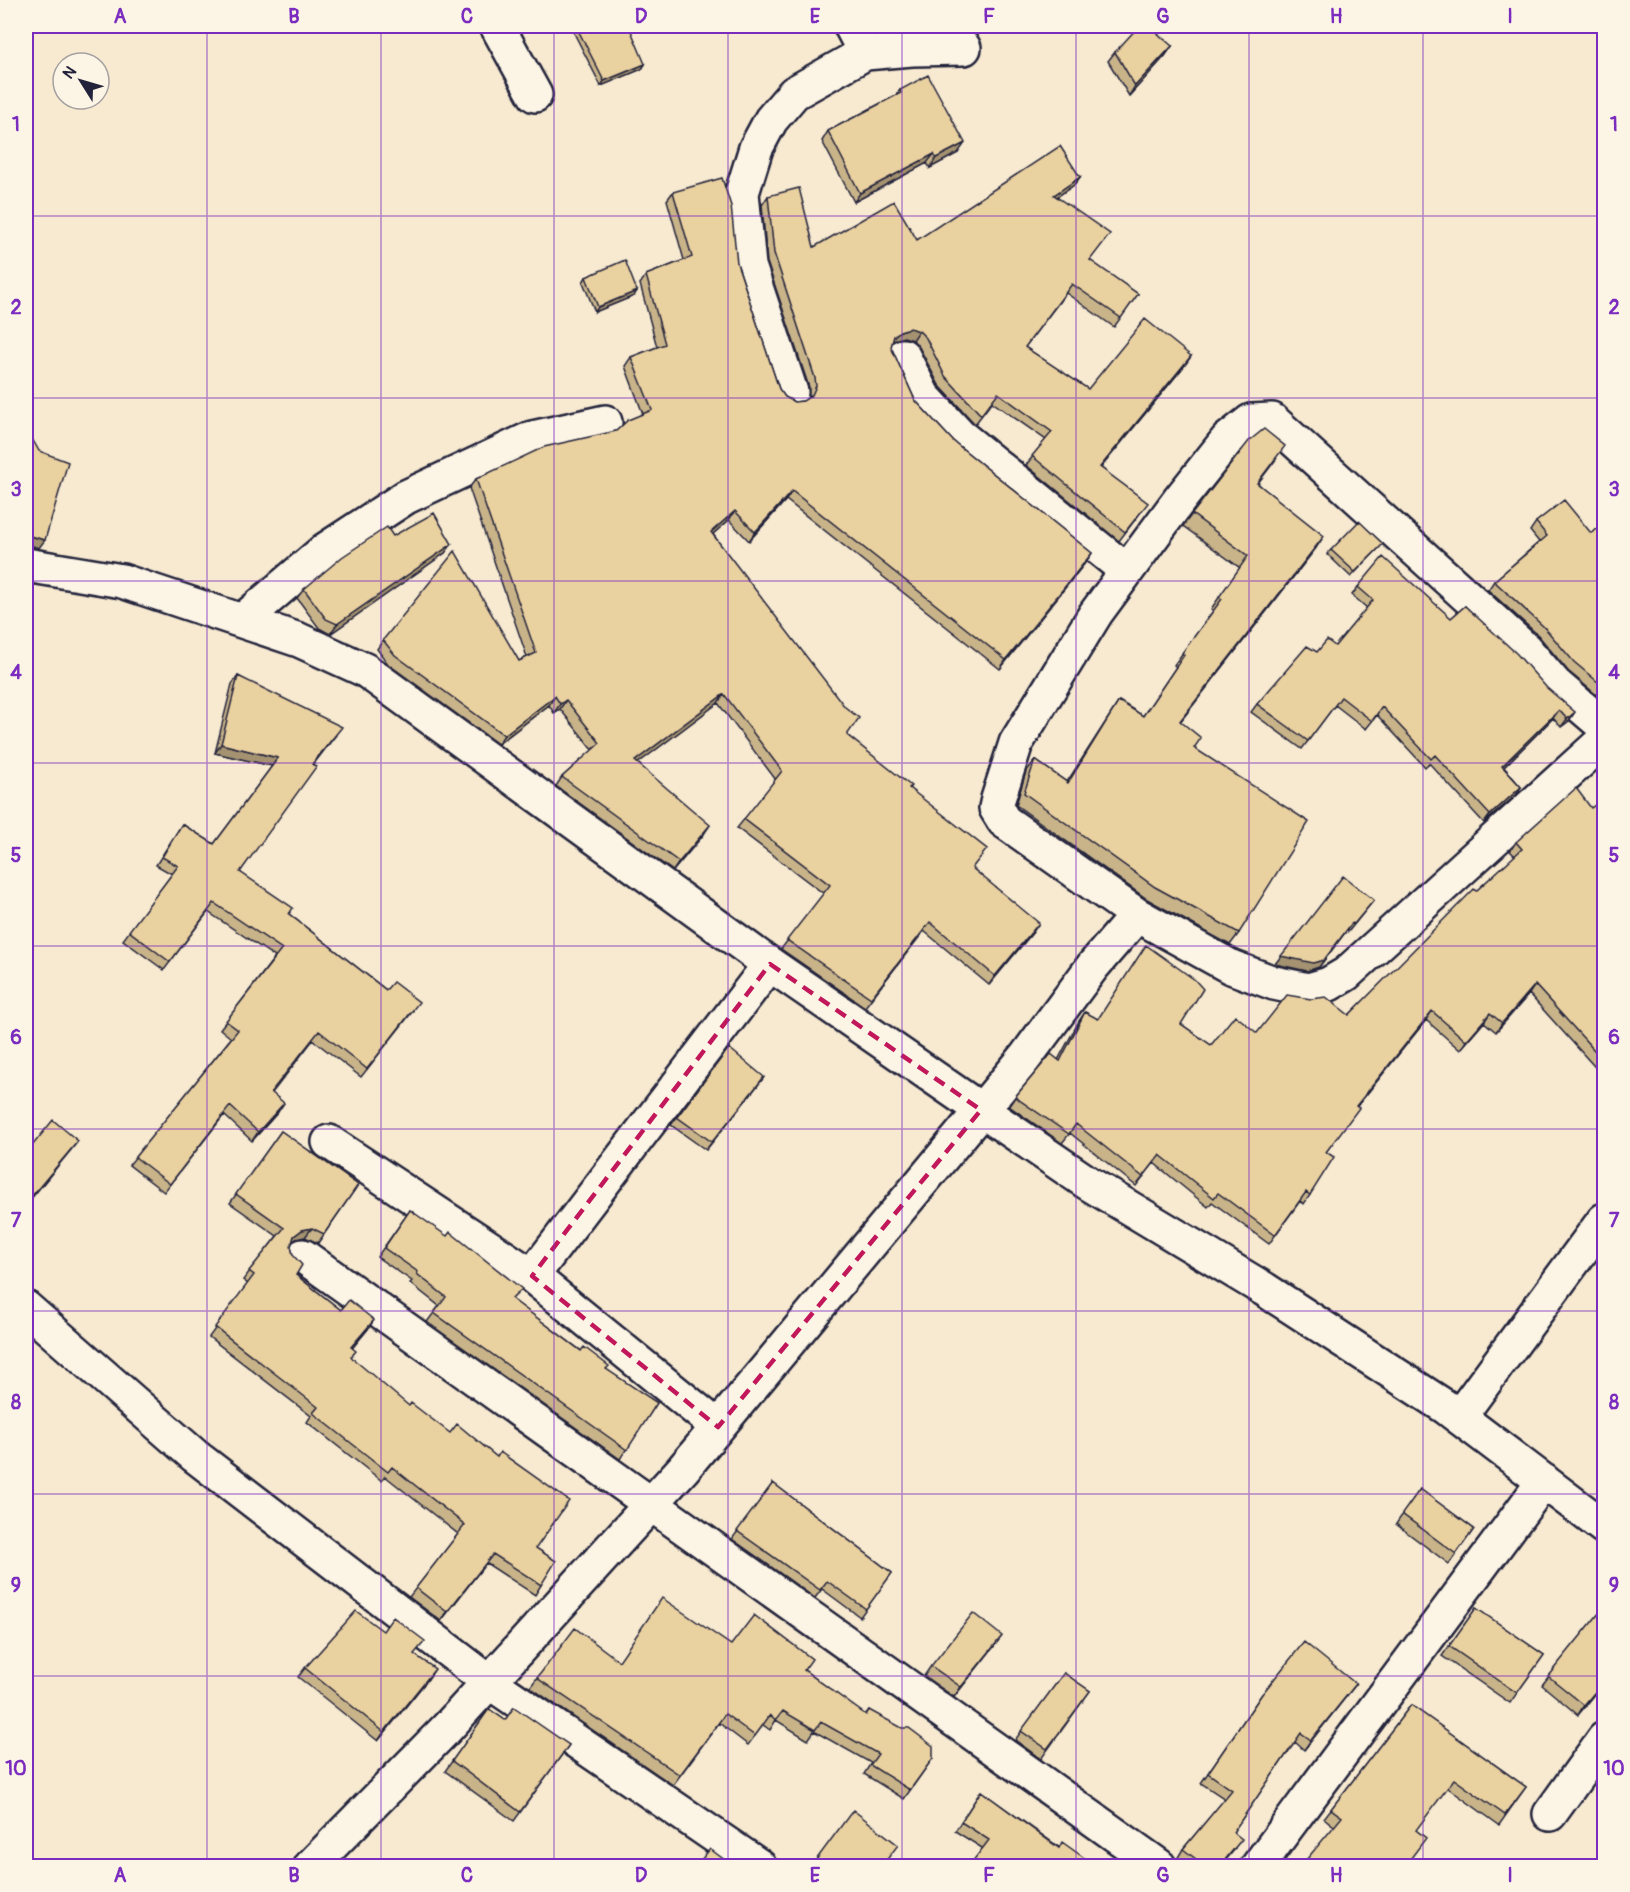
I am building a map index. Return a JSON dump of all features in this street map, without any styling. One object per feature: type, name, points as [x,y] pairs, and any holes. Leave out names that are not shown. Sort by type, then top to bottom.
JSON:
[{"type":"street","points":[[497,26],[535,95]]},
{"type":"street","points":[[791,392],[749,266],[742,193],[761,138],[771,120],[794,93],[858,39],[912,49],[964,48]]},
{"type":"street","points":[[903,356],[923,396],[959,435],[1127,571]]},
{"type":"street","points":[[1605,726],[1555,684],[1526,649],[1272,420],[1251,422],[1227,440],[1096,613],[1016,743],[996,808],[1004,821],[1137,915],[1231,967],[1308,990],[1329,984],[1346,974],[1605,740]]},
{"type":"street","points":[[242,621],[325,550],[405,496],[532,438],[605,422]]},
{"type":"street","points":[[26,565],[123,581],[299,640],[365,670],[770,964],[981,1110],[1088,1183],[1264,1289],[1459,1417],[1605,1527]]},
{"type":"street","points":[[311,1866],[447,1728],[652,1503],[718,1427],[981,1110],[1137,915]]},
{"type":"street","points":[[532,1276],[770,964]]},
{"type":"street","points":[[329,1142],[532,1276],[718,1427]]},
{"type":"street","points":[[1459,1417],[1605,1220]]},
{"type":"street","points":[[303,1256],[1159,1866]]},
{"type":"street","points":[[26,1308],[195,1456],[488,1681],[759,1866]]},
{"type":"street","points":[[1258,1866],[1544,1481]]},
{"type":"street","points":[[1550,1814],[1605,1739]]},
{"type":"highlighted area","points":[[770,964],[981,1110],[718,1427],[532,1276]]},
{"type":"building","points":[[582,26],[629,26],[645,64],[604,81],[577,28]]},
{"type":"building","points":[[1139,26],[1149,26],[1172,46],[1135,86],[1115,52]]},
{"type":"building","points":[[928,75],[965,143],[936,158],[934,154],[860,193],[828,131],[901,93],[900,90]]},
{"type":"building","points":[[1060,146],[1080,177],[1054,195],[1110,234],[1090,260],[1138,294],[1121,318],[1072,284],[1025,347],[1088,389],[1145,319],[1191,356],[1100,467],[1148,503],[1125,532],[1032,456],[1052,432],[998,393],[981,415],[945,376],[926,338],[919,331],[910,328],[894,336],[891,347],[915,400],[953,441],[1092,553],[1006,660],[792,491],[755,532],[735,511],[711,532],[845,707],[859,718],[847,735],[911,786],[909,788],[987,849],[972,868],[1039,923],[995,976],[930,922],[871,998],[787,940],[830,885],[744,819],[782,771],[724,694],[635,761],[710,825],[679,862],[562,777],[600,743],[566,700],[560,704],[555,696],[504,735],[395,655],[383,640],[455,551],[519,661],[536,653],[476,479],[544,447],[616,431],[628,420],[652,410],[631,357],[665,344],[646,275],[692,257],[673,192],[722,178],[731,206],[737,263],[779,389],[785,397],[794,402],[803,401],[812,395],[816,386],[815,378],[774,253],[768,196],[799,188],[814,247],[894,201],[917,240]]},
{"type":"building","points":[[625,260],[637,291],[598,307],[586,277]]},
{"type":"building","points":[[26,428],[39,451],[68,462],[45,540],[26,535]]},
{"type":"building","points":[[1264,429],[1285,446],[1257,483],[1324,536],[1180,721],[1201,738],[1194,748],[1309,822],[1239,933],[1155,887],[1024,793],[1035,760],[1068,783],[1119,701],[1143,716],[1184,655],[1182,653],[1222,599],[1219,597],[1248,556],[1192,514],[1249,441]]},
{"type":"building","points":[[1564,500],[1591,533],[1605,524],[1605,688],[1574,662],[1544,627],[1494,581],[1547,536],[1536,522]]},
{"type":"building","points":[[434,513],[452,544],[337,624],[326,619],[304,589],[342,557],[387,527],[393,536]]},
{"type":"building","points":[[1359,521],[1383,544],[1355,572],[1331,550]]},
{"type":"building","points":[[1383,557],[1451,618],[1465,606],[1517,654],[1547,688],[1575,712],[1567,719],[1559,710],[1502,766],[1521,787],[1490,815],[1435,755],[1431,759],[1382,707],[1372,721],[1341,697],[1308,741],[1257,704],[1307,646],[1317,652],[1327,640],[1335,646],[1373,600],[1358,587]]},
{"type":"building","points":[[238,676],[342,727],[312,764],[316,767],[240,872],[293,908],[289,914],[386,990],[393,982],[419,1002],[367,1069],[319,1031],[271,1092],[284,1103],[258,1132],[230,1106],[170,1184],[135,1157],[238,1030],[226,1021],[282,949],[214,903],[170,962],[129,931],[178,866],[162,857],[182,824],[214,844],[278,758],[221,744]]},
{"type":"building","points":[[1576,788],[1591,808],[1605,798],[1605,1062],[1535,985],[1502,1023],[1490,1013],[1466,1041],[1432,1011],[1356,1106],[1359,1108],[1326,1152],[1334,1157],[1310,1195],[1306,1192],[1275,1235],[1218,1193],[1214,1198],[1160,1155],[1143,1177],[1076,1124],[1069,1134],[1015,1097],[1051,1054],[1060,1061],[1085,1012],[1098,1019],[1146,945],[1195,980],[1203,989],[1181,1024],[1211,1045],[1235,1015],[1257,1033],[1287,995],[1311,999],[1326,997],[1349,1015],[1474,889],[1476,891],[1522,849],[1516,842]]},
{"type":"building","points":[[1343,876],[1374,900],[1354,924],[1352,923],[1324,960],[1313,963],[1281,956]]},
{"type":"building","points":[[729,1048],[764,1077],[712,1142],[677,1117]]},
{"type":"building","points":[[53,1120],[78,1141],[26,1203],[26,1146],[28,1151]]},
{"type":"building","points":[[281,1131],[358,1185],[324,1234],[312,1228],[302,1230],[294,1236],[291,1246],[293,1255],[302,1265],[296,1275],[341,1310],[349,1300],[374,1320],[351,1347],[356,1351],[351,1357],[409,1406],[411,1403],[450,1433],[457,1424],[497,1457],[500,1452],[569,1501],[536,1548],[556,1561],[541,1585],[493,1554],[447,1612],[416,1588],[465,1525],[392,1467],[388,1472],[313,1413],[318,1407],[215,1327],[254,1275],[249,1271],[284,1228],[236,1194]]},
{"type":"building","points":[[410,1210],[447,1236],[450,1232],[522,1289],[512,1299],[581,1351],[584,1347],[609,1366],[606,1369],[657,1403],[627,1450],[434,1313],[446,1297],[417,1274],[418,1272],[384,1248]]},
{"type":"building","points":[[773,1483],[892,1573],[866,1609],[827,1581],[820,1590],[737,1531]]},
{"type":"building","points":[[1420,1489],[1474,1529],[1456,1554],[1402,1514]]},
{"type":"building","points":[[662,1598],[731,1645],[754,1615],[812,1659],[804,1670],[866,1715],[869,1710],[902,1728],[909,1728],[933,1746],[933,1758],[910,1790],[870,1765],[878,1754],[821,1722],[815,1730],[783,1711],[776,1720],[770,1715],[755,1736],[725,1714],[680,1775],[537,1678],[575,1628],[619,1661]]},
{"type":"building","points":[[1605,1606],[1605,1680],[1584,1705],[1548,1676]]},
{"type":"building","points":[[1476,1608],[1544,1655],[1517,1693],[1449,1646]]},
{"type":"building","points":[[356,1611],[383,1631],[393,1617],[425,1641],[414,1654],[435,1669],[384,1732],[305,1668]]},
{"type":"building","points":[[973,1613],[1002,1636],[961,1687],[931,1666]]},
{"type":"building","points":[[1304,1642],[1356,1684],[1311,1740],[1301,1733],[1233,1832],[1242,1839],[1220,1866],[1205,1866],[1183,1849],[1232,1790],[1208,1773],[1262,1694]]},
{"type":"building","points":[[1064,1673],[1090,1691],[1047,1749],[1021,1731]]},
{"type":"building","points":[[1411,1705],[1526,1787],[1505,1815],[1454,1779],[1416,1830],[1426,1838],[1405,1866],[1301,1866],[1342,1817],[1331,1809]]},
{"type":"building","points":[[514,1707],[569,1745],[520,1812],[452,1761],[489,1709],[505,1720]]},
{"type":"building","points":[[981,1791],[1059,1848],[1062,1842],[1090,1862],[1088,1866],[969,1866],[989,1840],[961,1822]]},
{"type":"building","points":[[853,1810],[898,1845],[882,1866],[816,1866],[813,1864]]},
{"type":"building","points":[[710,1849],[733,1866],[696,1866]]}]
